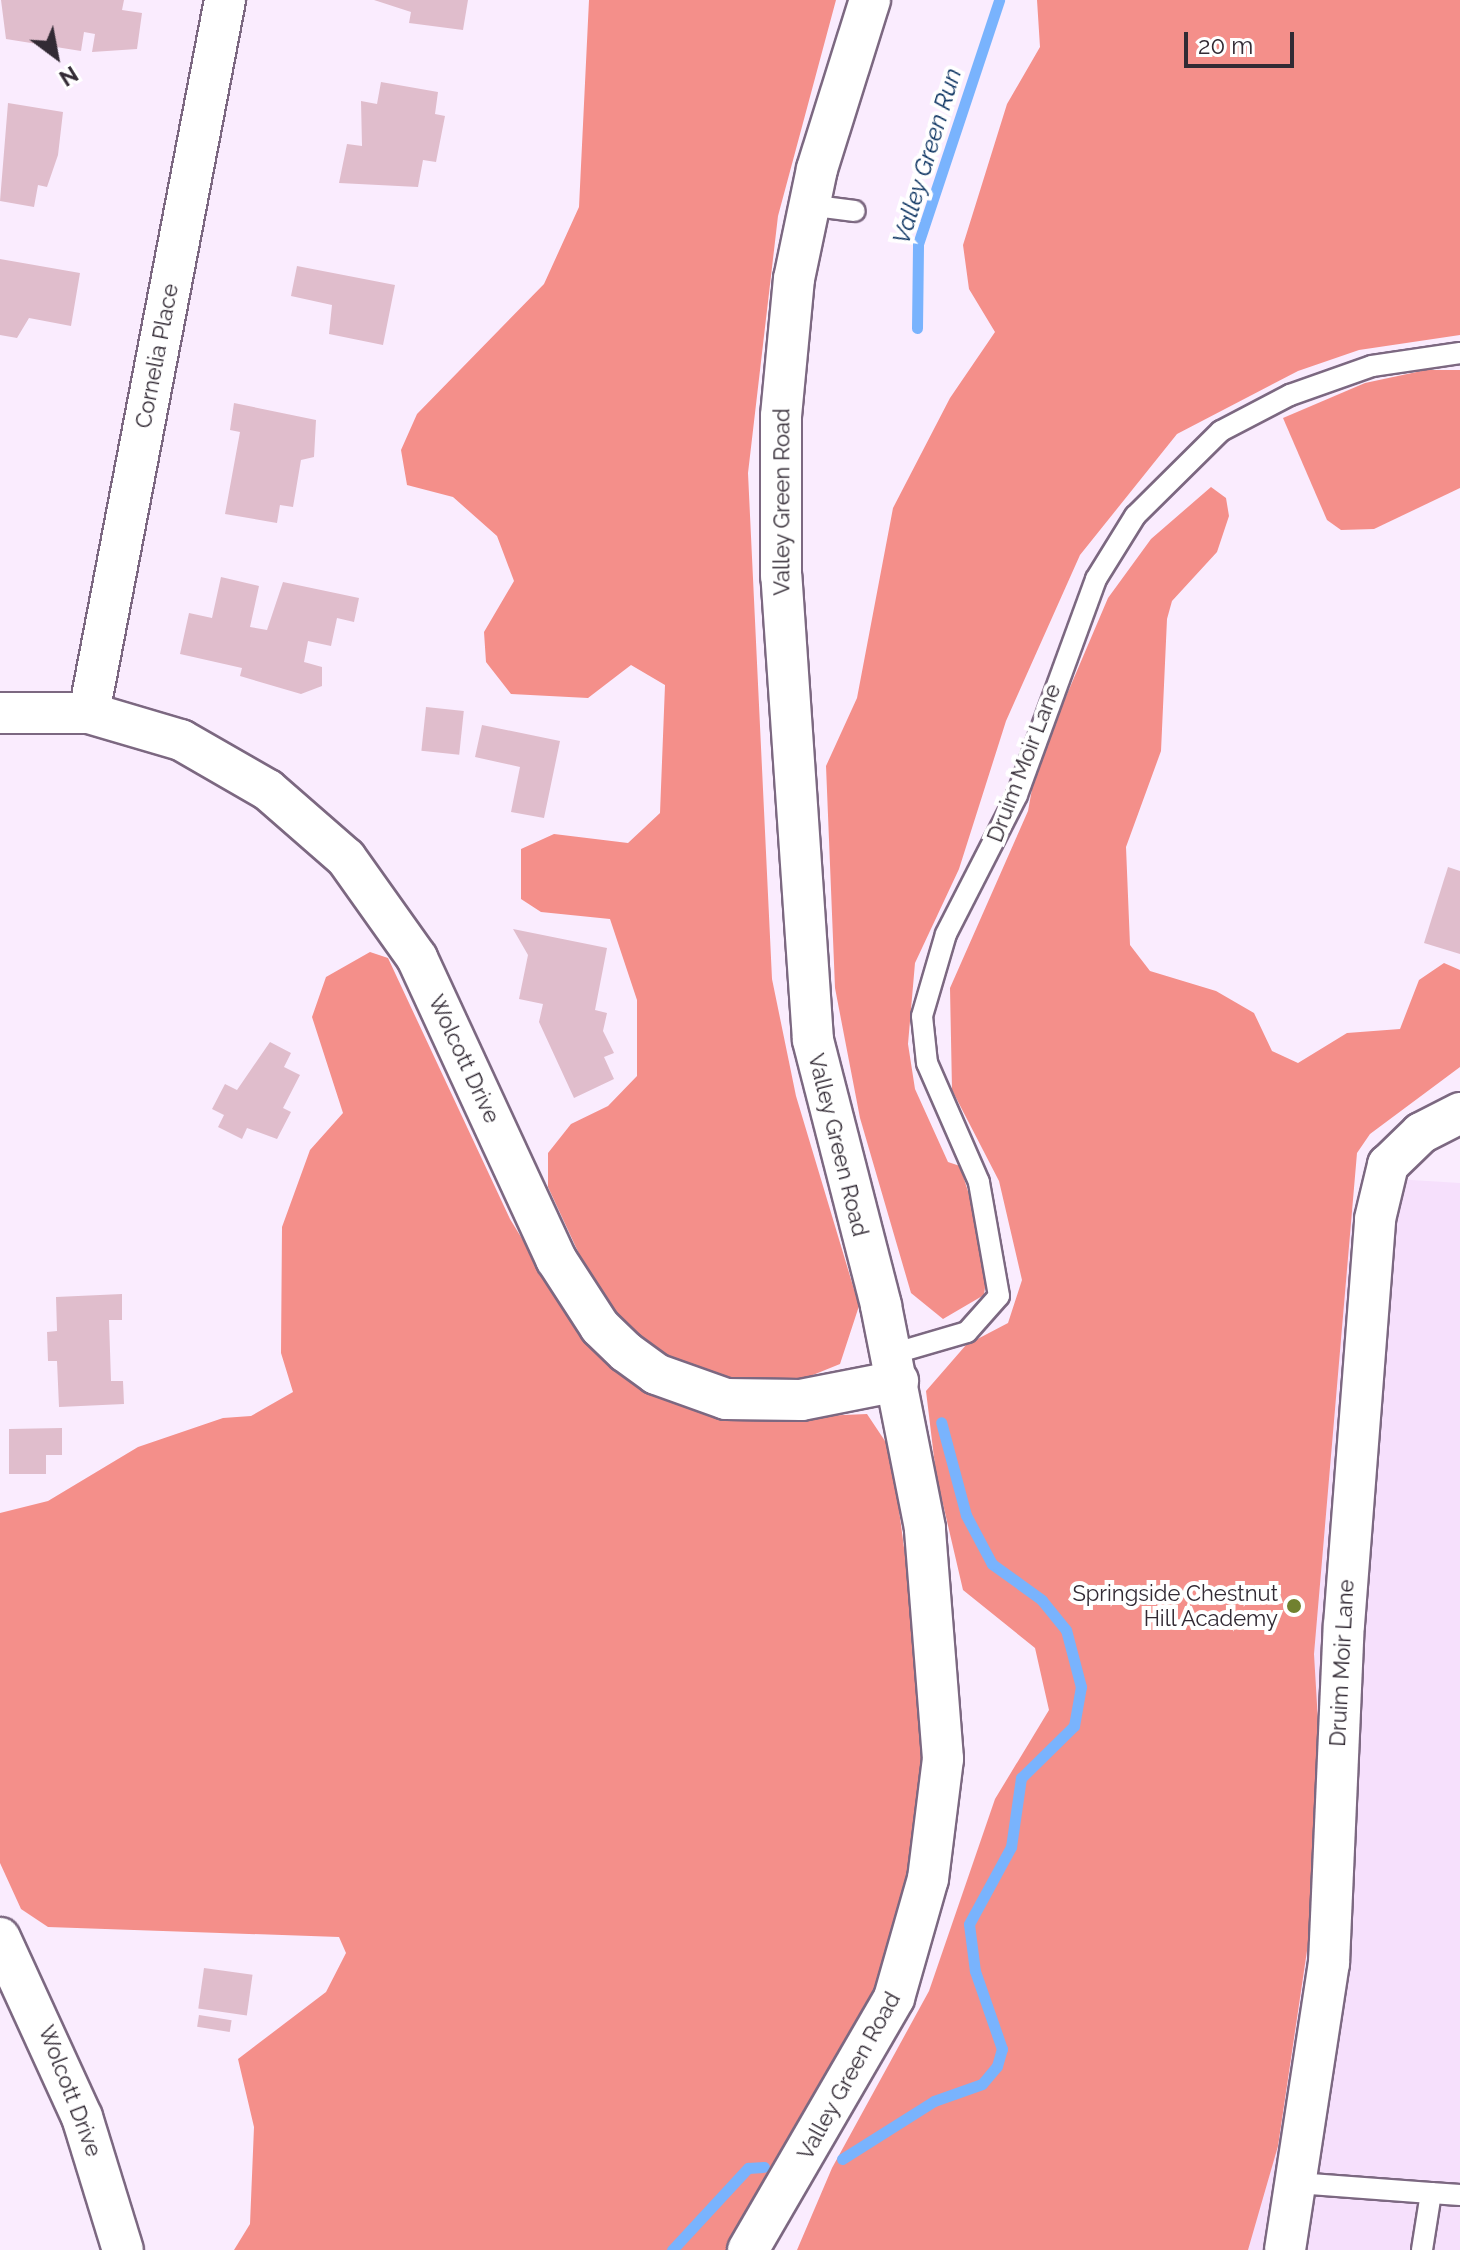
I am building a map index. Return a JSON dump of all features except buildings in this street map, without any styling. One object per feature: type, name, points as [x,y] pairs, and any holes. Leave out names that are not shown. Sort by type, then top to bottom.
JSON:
[{"type":"street","name":"Cornelia Place","points":[[89,713],[225,0]]},
{"type":"street","name":"Valley Green Road","points":[[748,2250],[894,1998],[915,1939],[940,1818],[942,1697],[925,1528],[895,1367],[819,1084],[800,940],[780,488],[785,352],[808,205],[870,0]]},
{"type":"street","name":"Wolcott Drive","points":[[0,713],[89,713],[139,725],[223,761],[310,825],[381,899],[417,958],[556,1259],[626,1352],[656,1374],[726,1399],[801,1400],[895,1367]]},
{"type":"street","name":"Druim Moir Lane","points":[[1285,2250],[1329,1963],[1344,1625],[1375,1219],[1388,1165],[1421,1133],[1460,1113]]},
{"type":"street","name":"Wolcott Drive","points":[[0,1938],[77,2103],[123,2250]]},
{"type":"lane","points":[[808,205],[855,211]]},
{"type":"lane","name":"Druim Moir Lane","points":[[895,1367],[967,1332],[999,1296],[979,1182],[927,1063],[922,1016],[946,934],[1017,795],[1096,579],[1135,516],[1221,431],[1290,395],[1372,366],[1460,353]]},
{"type":"lane","points":[[1297,2183],[1460,2195]]},
{"type":"lane","points":[[1422,2250],[1431,2193]]},
{"type":"shaded area","points":[[589,0],[836,0],[778,216],[748,473],[772,979],[796,1096],[859,1306],[840,1364],[798,1381],[754,1383],[685,1368],[623,1322],[587,1271],[548,1187],[548,1153],[571,1124],[608,1106],[637,1076],[637,1000],[610,919],[541,912],[521,899],[521,849],[554,834],[628,843],[660,813],[665,685],[631,665],[588,698],[511,694],[486,662],[484,632],[514,581],[497,536],[453,497],[407,485],[401,450],[417,414],[544,284],[579,207]]},
{"type":"shaded area","points":[[1037,0],[1460,0],[1460,335],[1359,350],[1298,371],[1177,434],[1080,555],[1006,721],[959,869],[915,963],[908,1044],[915,1089],[948,1162],[960,1166],[989,1258],[984,1295],[943,1319],[911,1293],[860,1118],[835,988],[826,766],[857,698],[893,508],[950,398],[995,332],[969,289],[963,245],[1007,104],[1040,47]]},
{"type":"shaded area","points":[[1426,370],[1460,370],[1460,488],[1374,529],[1341,530],[1327,520],[1283,418],[1365,383]]},
{"type":"shaded area","points":[[1211,487],[1226,498],[1229,516],[1217,552],[1172,601],[1167,619],[1161,751],[1126,847],[1130,945],[1150,971],[1216,991],[1254,1013],[1272,1051],[1298,1063],[1347,1033],[1400,1029],[1419,980],[1444,963],[1460,970],[1460,1067],[1370,1134],[1357,1153],[1314,1654],[1320,1755],[1312,1917],[1278,2146],[1248,2250],[797,2250],[832,2168],[929,1991],[995,1799],[1049,1710],[1035,1648],[963,1590],[936,1474],[926,1391],[966,1345],[1008,1323],[1022,1280],[999,1181],[952,1090],[950,988],[1028,811],[1036,767],[1108,598],[1151,539]]},
{"type":"shaded area","points":[[370,952],[388,958],[510,1219],[586,1344],[634,1380],[798,1417],[867,1414],[891,1450],[921,1675],[925,1789],[900,1928],[866,2015],[730,2250],[234,2250],[250,2224],[254,2127],[238,2059],[326,1992],[346,1953],[339,1937],[48,1927],[21,1909],[0,1863],[0,1513],[48,1501],[138,1447],[223,1418],[251,1416],[293,1392],[281,1353],[282,1227],[310,1150],[343,1113],[312,1017],[326,977]]},
{"type":"shaded area","name":"Springside Chestnut Hill Academy","points":[[1395,1179],[1460,1183],[1460,2250],[993,2250],[1104,1391]]},
{"type":"waterway","name":"Valley Green Run","points":[[917,328],[918,244],[999,0]]},
{"type":"waterway","name":"Valley Green Run","points":[[842,2159],[934,2101],[982,2084],[997,2066],[1002,2049],[975,1971],[969,1924],[1011,1847],[1021,1778],[1074,1726],[1081,1687],[1066,1630],[1042,1600],[992,1564],[966,1515],[941,1422]]},
{"type":"waterway","name":"Valley Green Run","points":[[672,2250],[748,2168],[764,2167]]},
{"type":"place","name":"Springside Chestnut Hill Academy","points":[[1294,1606]]}]
